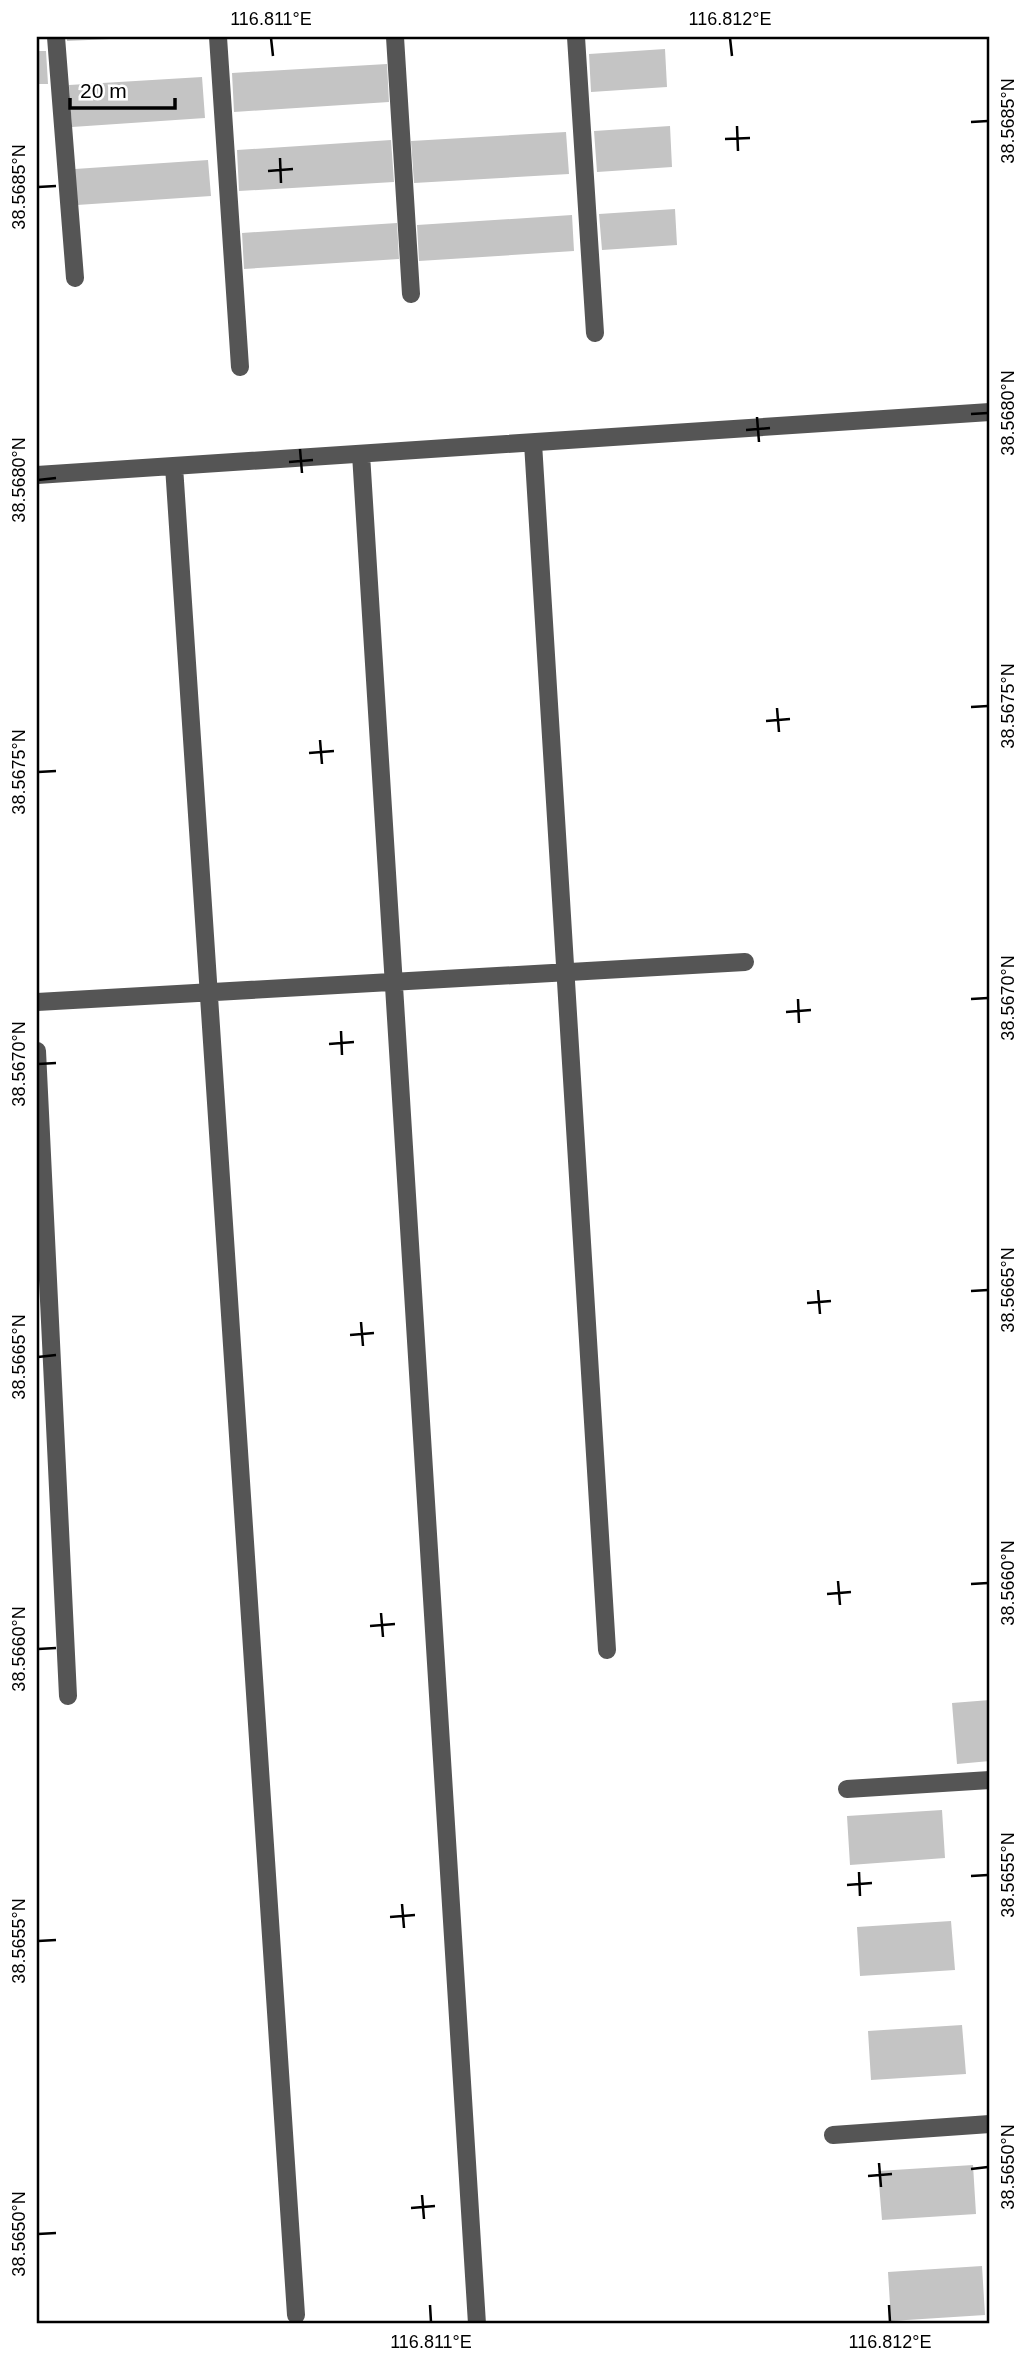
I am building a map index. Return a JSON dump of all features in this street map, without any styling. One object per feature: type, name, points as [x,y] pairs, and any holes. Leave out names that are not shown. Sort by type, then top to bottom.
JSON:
[{"type":"street","points":[[57,37],[75,278]]},
{"type":"street","points":[[218,37],[240,367]]},
{"type":"street","points":[[395,37],[411,294]]},
{"type":"street","points":[[576,37],[594,333]]},
{"type":"street","points":[[37,475],[990,412]]},
{"type":"street","points":[[533,443],[607,1650]]},
{"type":"street","points":[[362,454],[477,2324]]},
{"type":"street","points":[[174,466],[296,2315]]},
{"type":"street","points":[[37,1002],[744,962]]},
{"type":"street","points":[[37,1051],[68,1696]]},
{"type":"street","points":[[847,1789],[990,1780]]},
{"type":"street","points":[[833,2135],[990,2124]]},
{"type":"building","points":[[67,37],[110,37],[110,39],[67,41]]},
{"type":"building","points":[[665,49],[667,87],[591,92],[589,54]]},
{"type":"building","points":[[37,51],[46,51],[48,84],[37,84]]},
{"type":"building","points":[[387,64],[389,102],[234,112],[232,73]]},
{"type":"building","points":[[202,77],[205,118],[72,127],[69,85]]},
{"type":"building","points":[[670,126],[672,167],[597,172],[594,131]]},
{"type":"building","points":[[566,132],[569,174],[414,183],[411,141]]},
{"type":"building","points":[[391,140],[394,182],[239,191],[237,150]]},
{"type":"building","points":[[208,160],[211,196],[77,205],[75,169]]},
{"type":"building","points":[[675,209],[677,245],[602,250],[599,214]]},
{"type":"building","points":[[572,215],[574,251],[419,261],[417,225]]},
{"type":"building","points":[[397,223],[399,259],[244,269],[242,233]]},
{"type":"building","points":[[990,1700],[990,1761],[957,1764],[952,1703]]},
{"type":"building","points":[[942,1810],[945,1858],[850,1865],[847,1816]]},
{"type":"building","points":[[951,1921],[955,1970],[860,1976],[857,1927]]},
{"type":"building","points":[[962,2025],[966,2074],[871,2080],[868,2031]]},
{"type":"building","points":[[973,2165],[976,2214],[882,2220],[878,2171]]},
{"type":"building","points":[[982,2266],[985,2315],[891,2321],[888,2272]]}]
